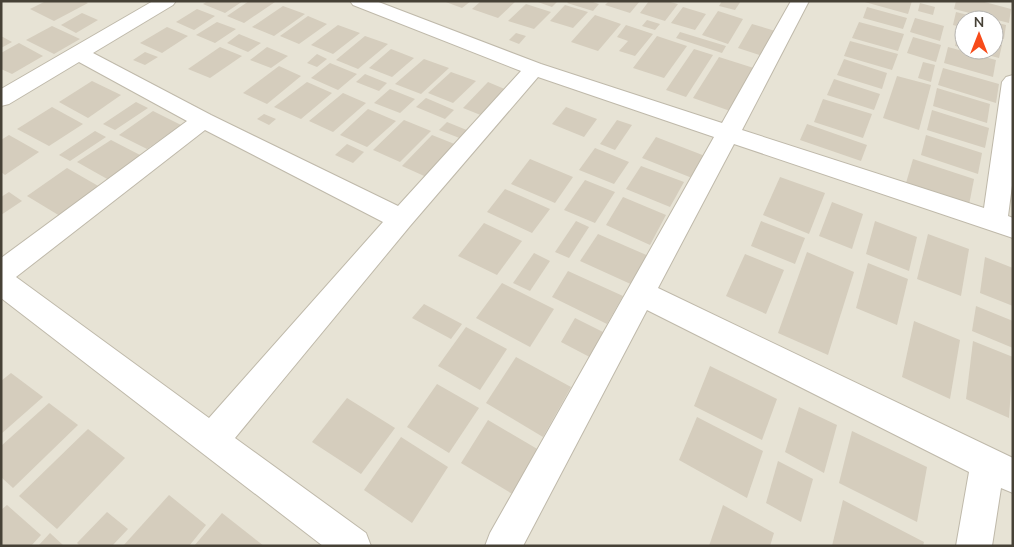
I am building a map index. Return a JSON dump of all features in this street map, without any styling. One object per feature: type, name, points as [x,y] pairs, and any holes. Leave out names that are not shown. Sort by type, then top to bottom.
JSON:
[{"type":"street","points":[[1,99],[168,1]]},
{"type":"street","points":[[502,546],[800,1]]},
{"type":"street","points":[[367,2],[534,69],[1004,224],[1013,82]]},
{"type":"street","points":[[80,54],[203,120],[401,219]]},
{"type":"street","points":[[212,440],[401,219],[534,69]]},
{"type":"street","points":[[1,273],[203,120]]},
{"type":"street","points":[[1,282],[353,546]]},
{"type":"street","points":[[640,293],[1000,470],[974,546]]},
{"type":"shaded area","points":[[1,1],[1013,1],[1013,546],[1,546]]},
{"type":"building","points":[[46,1],[84,1],[88,3],[54,21],[30,9]]},
{"type":"building","points":[[208,1],[243,1],[225,13],[203,4]]},
{"type":"building","points":[[249,1],[275,2],[244,23],[227,16]]},
{"type":"building","points":[[443,1],[471,1],[462,8]]},
{"type":"building","points":[[481,1],[516,1],[498,18],[472,9]]},
{"type":"building","points":[[535,1],[558,1],[552,7]]},
{"type":"building","points":[[569,1],[590,1],[599,4],[593,11],[567,3]]},
{"type":"building","points":[[609,1],[640,1],[630,13],[605,5]]},
{"type":"building","points":[[649,1],[667,1],[678,4],[665,21],[640,13]]},
{"type":"building","points":[[722,1],[741,1],[735,10],[719,6]]},
{"type":"building","points":[[861,1],[912,1],[908,14]]},
{"type":"building","points":[[956,1],[981,1],[1011,9],[1009,23],[1004,22],[1004,10],[954,9]]},
{"type":"building","points":[[920,3],[935,7],[933,15],[918,11]]},
{"type":"building","points":[[526,4],[551,12],[534,29],[508,21]]},
{"type":"building","points":[[565,5],[588,12],[573,28],[550,21]]},
{"type":"building","points":[[283,6],[305,14],[274,36],[252,27]]},
{"type":"building","points":[[683,7],[706,14],[695,30],[671,23]]},
{"type":"building","points":[[867,7],[907,18],[903,29],[863,18]]},
{"type":"building","points":[[197,9],[215,16],[194,30],[176,22]]},
{"type":"building","points":[[718,11],[743,19],[728,44],[702,35]]},
{"type":"building","points":[[82,13],[98,20],[76,33],[61,25]]},
{"type":"building","points":[[595,15],[621,24],[598,51],[571,42]]},
{"type":"building","points":[[308,16],[327,24],[299,44],[280,36]]},
{"type":"building","points":[[915,18],[944,26],[940,41],[910,32]]},
{"type":"building","points":[[647,20],[660,24],[655,30],[642,26]]},
{"type":"building","points":[[217,22],[236,29],[215,43],[196,35]]},
{"type":"building","points":[[859,22],[904,34],[898,51],[852,38]]},
{"type":"building","points":[[752,24],[782,33],[769,58],[738,48]]},
{"type":"building","points":[[338,25],[360,33],[333,54],[311,45]]},
{"type":"building","points":[[626,25],[653,34],[635,56],[619,51],[628,41],[617,37]]},
{"type":"building","points":[[52,26],[80,39],[54,54],[26,40]]},
{"type":"building","points":[[167,27],[188,36],[162,53],[140,43]]},
{"type":"building","points":[[680,32],[726,46],[722,53],[676,38]]},
{"type":"building","points":[[516,33],[526,36],[519,44],[509,40]]},
{"type":"building","points":[[239,34],[261,43],[248,52],[227,43]]},
{"type":"building","points":[[1,36],[12,42],[1,48]]},
{"type":"building","points":[[365,36],[388,44],[358,69],[336,60]]},
{"type":"building","points":[[657,36],[687,46],[664,78],[633,68]]},
{"type":"building","points":[[913,37],[941,45],[936,62],[907,53]]},
{"type":"building","points":[[850,41],[898,54],[892,70],[844,56]]},
{"type":"building","points":[[19,43],[43,56],[12,74],[1,69],[1,53]]},
{"type":"building","points":[[220,47],[242,56],[210,78],[188,69]]},
{"type":"building","points":[[267,47],[288,56],[271,68],[250,60]]},
{"type":"building","points":[[948,47],[954,49],[954,60],[996,60],[993,77],[944,63]]},
{"type":"building","points":[[391,49],[414,58],[392,77],[369,68]]},
{"type":"building","points":[[694,49],[713,55],[686,97],[666,90]]},
{"type":"building","points":[[145,52],[158,57],[145,65],[133,60]]},
{"type":"building","points":[[317,54],[327,59],[317,67],[307,63]]},
{"type":"building","points":[[719,57],[760,70],[736,113],[693,98]]},
{"type":"building","points":[[424,59],[449,68],[421,94],[395,84]]},
{"type":"building","points":[[844,59],[887,73],[882,89],[837,75]]},
{"type":"building","points":[[923,62],[935,65],[931,82],[918,78]]},
{"type":"building","points":[[330,63],[357,74],[338,90],[311,78]]},
{"type":"building","points":[[279,66],[301,76],[267,104],[243,93]]},
{"type":"building","points":[[943,68],[999,84],[996,103],[938,85]]},
{"type":"building","points":[[451,72],[476,81],[453,103],[428,93]]},
{"type":"building","points":[[365,74],[387,83],[379,91],[356,82]]},
{"type":"building","points":[[897,76],[931,85],[919,130],[883,118]]},
{"type":"building","points":[[834,79],[880,94],[874,110],[827,95]]},
{"type":"building","points":[[92,81],[121,95],[88,118],[59,102]]},
{"type":"building","points":[[307,82],[332,93],[301,119],[274,107]]},
{"type":"building","points":[[488,82],[512,92],[488,118],[463,108]]},
{"type":"building","points":[[937,88],[990,104],[987,123],[933,106]]},
{"type":"building","points":[[390,89],[415,99],[400,113],[374,103]]},
{"type":"building","points":[[343,93],[366,103],[333,132],[309,121]]},
{"type":"building","points":[[426,98],[454,110],[445,119],[416,107]]},
{"type":"building","points":[[823,99],[872,114],[863,138],[814,122]]},
{"type":"building","points":[[136,102],[148,108],[115,130],[103,124]]},
{"type":"building","points":[[52,107],[83,124],[49,146],[17,129]]},
{"type":"building","points":[[566,107],[597,119],[584,137],[552,124]]},
{"type":"building","points":[[368,109],[396,121],[367,147],[340,135]]},
{"type":"building","points":[[932,110],[989,128],[985,148],[927,130]]},
{"type":"building","points":[[153,111],[181,125],[147,149],[119,135]]},
{"type":"building","points":[[264,114],[276,119],[269,125],[257,119]]},
{"type":"building","points":[[404,120],[431,131],[400,162],[373,150]]},
{"type":"building","points":[[617,120],[632,125],[615,150],[600,144]]},
{"type":"building","points":[[447,122],[474,133],[467,141],[439,130]]},
{"type":"building","points":[[807,124],[867,145],[861,161],[800,140]]},
{"type":"building","points":[[95,131],[106,137],[70,161],[59,155]]},
{"type":"building","points":[[9,135],[39,152],[5,175],[1,172],[1,140]]},
{"type":"building","points":[[432,135],[462,147],[433,180],[402,166]]},
{"type":"building","points":[[926,135],[982,153],[978,174],[921,155]]},
{"type":"building","points":[[656,137],[705,156],[692,178],[642,158]]},
{"type":"building","points":[[111,140],[142,156],[109,180],[77,162]]},
{"type":"building","points":[[347,144],[364,152],[353,163],[335,155]]},
{"type":"building","points":[[595,148],[629,162],[614,184],[579,170]]},
{"type":"building","points":[[530,159],[573,177],[555,203],[511,184]]},
{"type":"building","points":[[913,159],[974,179],[969,205],[906,183]]},
{"type":"building","points":[[641,166],[684,182],[670,207],[626,189]]},
{"type":"building","points":[[67,168],[100,187],[60,216],[27,196]]},
{"type":"building","points":[[780,177],[825,193],[809,234],[763,215]]},
{"type":"building","points":[[585,180],[615,192],[595,223],[564,210]]},
{"type":"building","points":[[505,189],[550,209],[532,233],[487,212]]},
{"type":"building","points":[[9,192],[22,201],[1,215],[1,197]]},
{"type":"building","points":[[623,197],[666,215],[650,245],[606,225]]},
{"type":"building","points":[[832,202],[863,214],[852,249],[819,236]]},
{"type":"building","points":[[576,221],[589,227],[569,258],[555,252]]},
{"type":"building","points":[[761,221],[805,238],[795,264],[751,246]]},
{"type":"building","points":[[875,221],[917,237],[909,271],[866,254]]},
{"type":"building","points":[[484,223],[522,241],[497,275],[458,256]]},
{"type":"building","points":[[598,234],[651,257],[635,286],[580,261]]},
{"type":"building","points":[[928,234],[969,249],[961,296],[917,279]]},
{"type":"building","points":[[807,252],[854,272],[828,355],[778,333]]},
{"type":"building","points":[[534,253],[550,261],[530,291],[513,283]]},
{"type":"building","points":[[745,254],[784,270],[766,314],[726,296]]},
{"type":"building","points":[[985,257],[1013,268],[1013,306],[980,293]]},
{"type":"building","points":[[868,263],[908,279],[897,325],[856,308]]},
{"type":"building","points":[[568,271],[623,296],[607,324],[552,297]]},
{"type":"building","points":[[502,283],[554,309],[530,347],[476,318]]},
{"type":"building","points":[[424,304],[462,324],[451,339],[412,318]]},
{"type":"building","points":[[976,306],[1013,321],[1013,348],[972,331]]},
{"type":"building","points":[[575,318],[615,338],[601,363],[561,342]]},
{"type":"building","points":[[914,321],[960,340],[950,399],[902,377]]},
{"type":"building","points":[[466,327],[507,349],[480,390],[438,366]]},
{"type":"building","points":[[973,341],[1013,357],[1009,418],[966,399]]},
{"type":"building","points":[[516,357],[571,387],[543,437],[486,403]]},
{"type":"building","points":[[710,366],[777,399],[762,440],[694,406]]},
{"type":"building","points":[[11,373],[43,397],[1,434],[1,381]]},
{"type":"building","points":[[437,384],[479,408],[449,453],[407,427]]},
{"type":"building","points":[[347,398],[395,428],[361,474],[312,442]]},
{"type":"building","points":[[49,403],[78,425],[13,488],[1,477],[1,446]]},
{"type":"building","points":[[799,407],[837,425],[824,473],[785,452]]},
{"type":"building","points":[[697,417],[763,451],[747,498],[679,460]]},
{"type":"building","points":[[488,420],[539,450],[514,495],[461,463]]},
{"type":"building","points":[[88,429],[125,458],[57,529],[19,496]]},
{"type":"building","points":[[852,431],[927,467],[917,522],[839,483]]},
{"type":"building","points":[[401,437],[448,467],[412,523],[364,490]]},
{"type":"building","points":[[778,461],[813,479],[801,522],[766,503]]},
{"type":"building","points":[[169,495],[206,525],[189,546],[123,546]]},
{"type":"building","points":[[843,500],[924,542],[923,546],[832,546]]},
{"type":"building","points":[[7,505],[41,535],[31,546],[1,546],[1,510]]},
{"type":"building","points":[[723,505],[774,533],[770,546],[709,546]]},
{"type":"building","points":[[107,512],[128,529],[112,546],[80,546],[77,543]]},
{"type":"building","points":[[222,513],[264,546],[194,546]]},
{"type":"building","points":[[50,533],[64,546],[38,546]]}]
